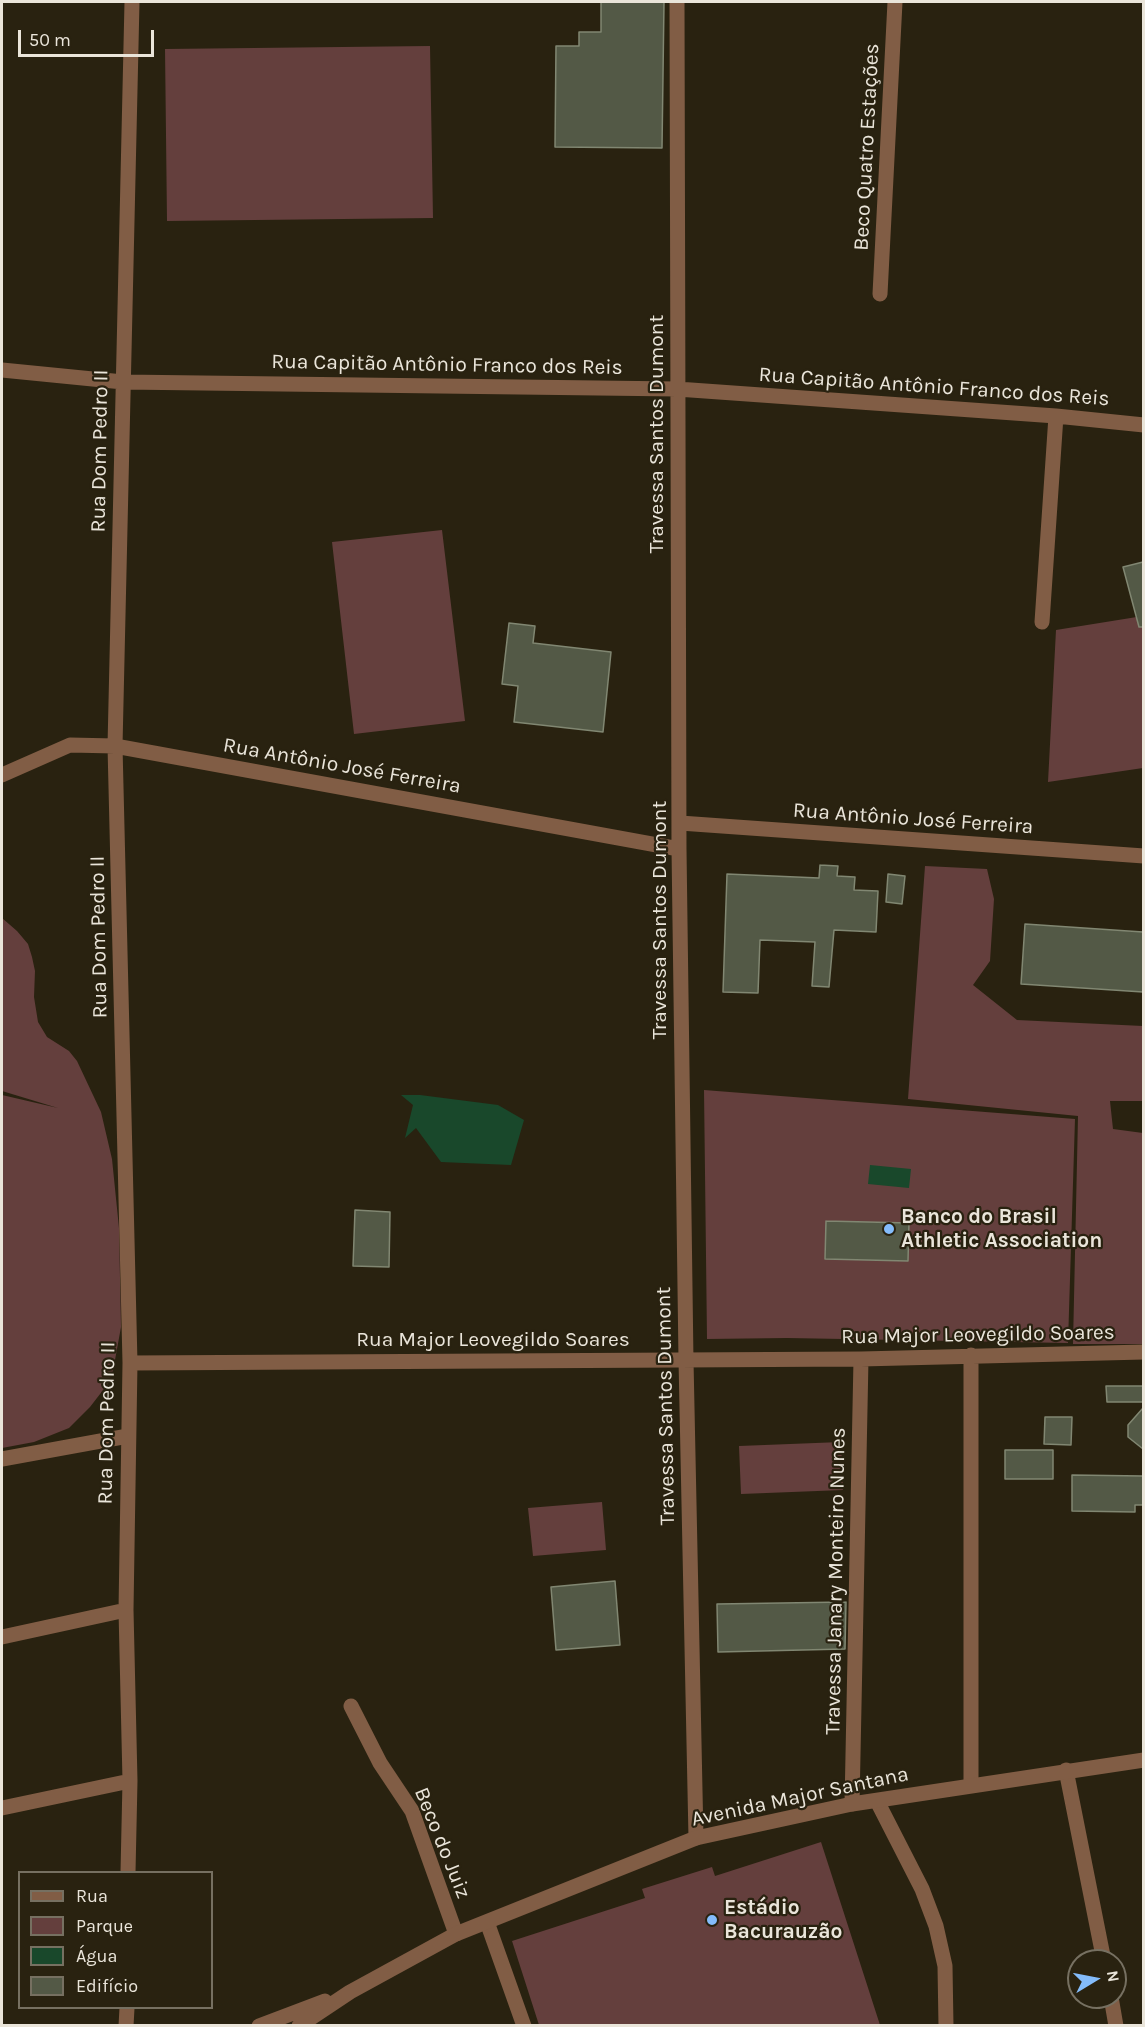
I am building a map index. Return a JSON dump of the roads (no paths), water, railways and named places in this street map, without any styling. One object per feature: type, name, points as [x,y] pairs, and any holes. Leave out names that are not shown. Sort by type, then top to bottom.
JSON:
[{"type":"street","name":"Rua Dom Pedro II","points":[[128,1871],[130,1781],[126,1610],[130,1364],[115,746],[132,2]]},
{"type":"street","name":"Travessa Santos Dumont","points":[[677,2],[679,849],[696,1838]]},
{"type":"street","name":"Beco Quatro Estações","points":[[880,294],[895,2]]},
{"type":"street","name":"Rua Capitão Antônio Franco dos Reis","points":[[2,370],[123,382],[677,389],[1056,416],[1143,425]]},
{"type":"street","points":[[1042,621],[1056,416]]},
{"type":"street","name":"Rua Antônio José Ferreira","points":[[2,775],[70,745],[115,746],[679,849]]},
{"type":"street","name":"Rua Antônio José Ferreira","points":[[680,823],[1143,856]]},
{"type":"street","name":"Rua Major Leovegildo Soares","points":[[130,1364],[861,1359],[1143,1352]]},
{"type":"street","points":[[971,1355],[972,1784]]},
{"type":"street","name":"Travessa Janary Monteiro Nunes","points":[[852,1804],[861,1359]]},
{"type":"street","points":[[2,1459],[128,1436]]},
{"type":"street","points":[[2,1637],[126,1610]]},
{"type":"street","name":"Beco do Juiz","points":[[351,1706],[380,1763],[412,1811],[456,1934]]},
{"type":"street","name":"Avenida Major Santana","points":[[299,2025],[350,1992],[456,1934],[696,1838],[852,1804],[972,1784],[1143,1760]]},
{"type":"street","points":[[1066,1770],[1102,1949]]},
{"type":"street","points":[[2,1808],[130,1781]]},
{"type":"street","points":[[877,1801],[922,1889],[936,1926],[945,1966],[946,2025]]},
{"type":"street","points":[[487,1922],[524,2025]]},
{"type":"street","name":"Avenida Major Santana","points":[[259,2025],[350,1992]]},
{"type":"street","points":[[126,2025],[127,2009]]},
{"type":"street","points":[[1113,2009],[1116,2025]]},
{"type":"water","points":[[401,1095],[420,1095],[498,1105],[524,1120],[511,1165],[441,1162],[416,1128],[405,1138],[413,1105]]},
{"type":"water","points":[[870,1165],[911,1169],[909,1188],[868,1184]]},
{"type":"place","name":"Banco do Brasil Athletic Association","points":[[889,1229]]},
{"type":"place","name":"Estádio Bacurauzão","points":[[712,1920]]}]
